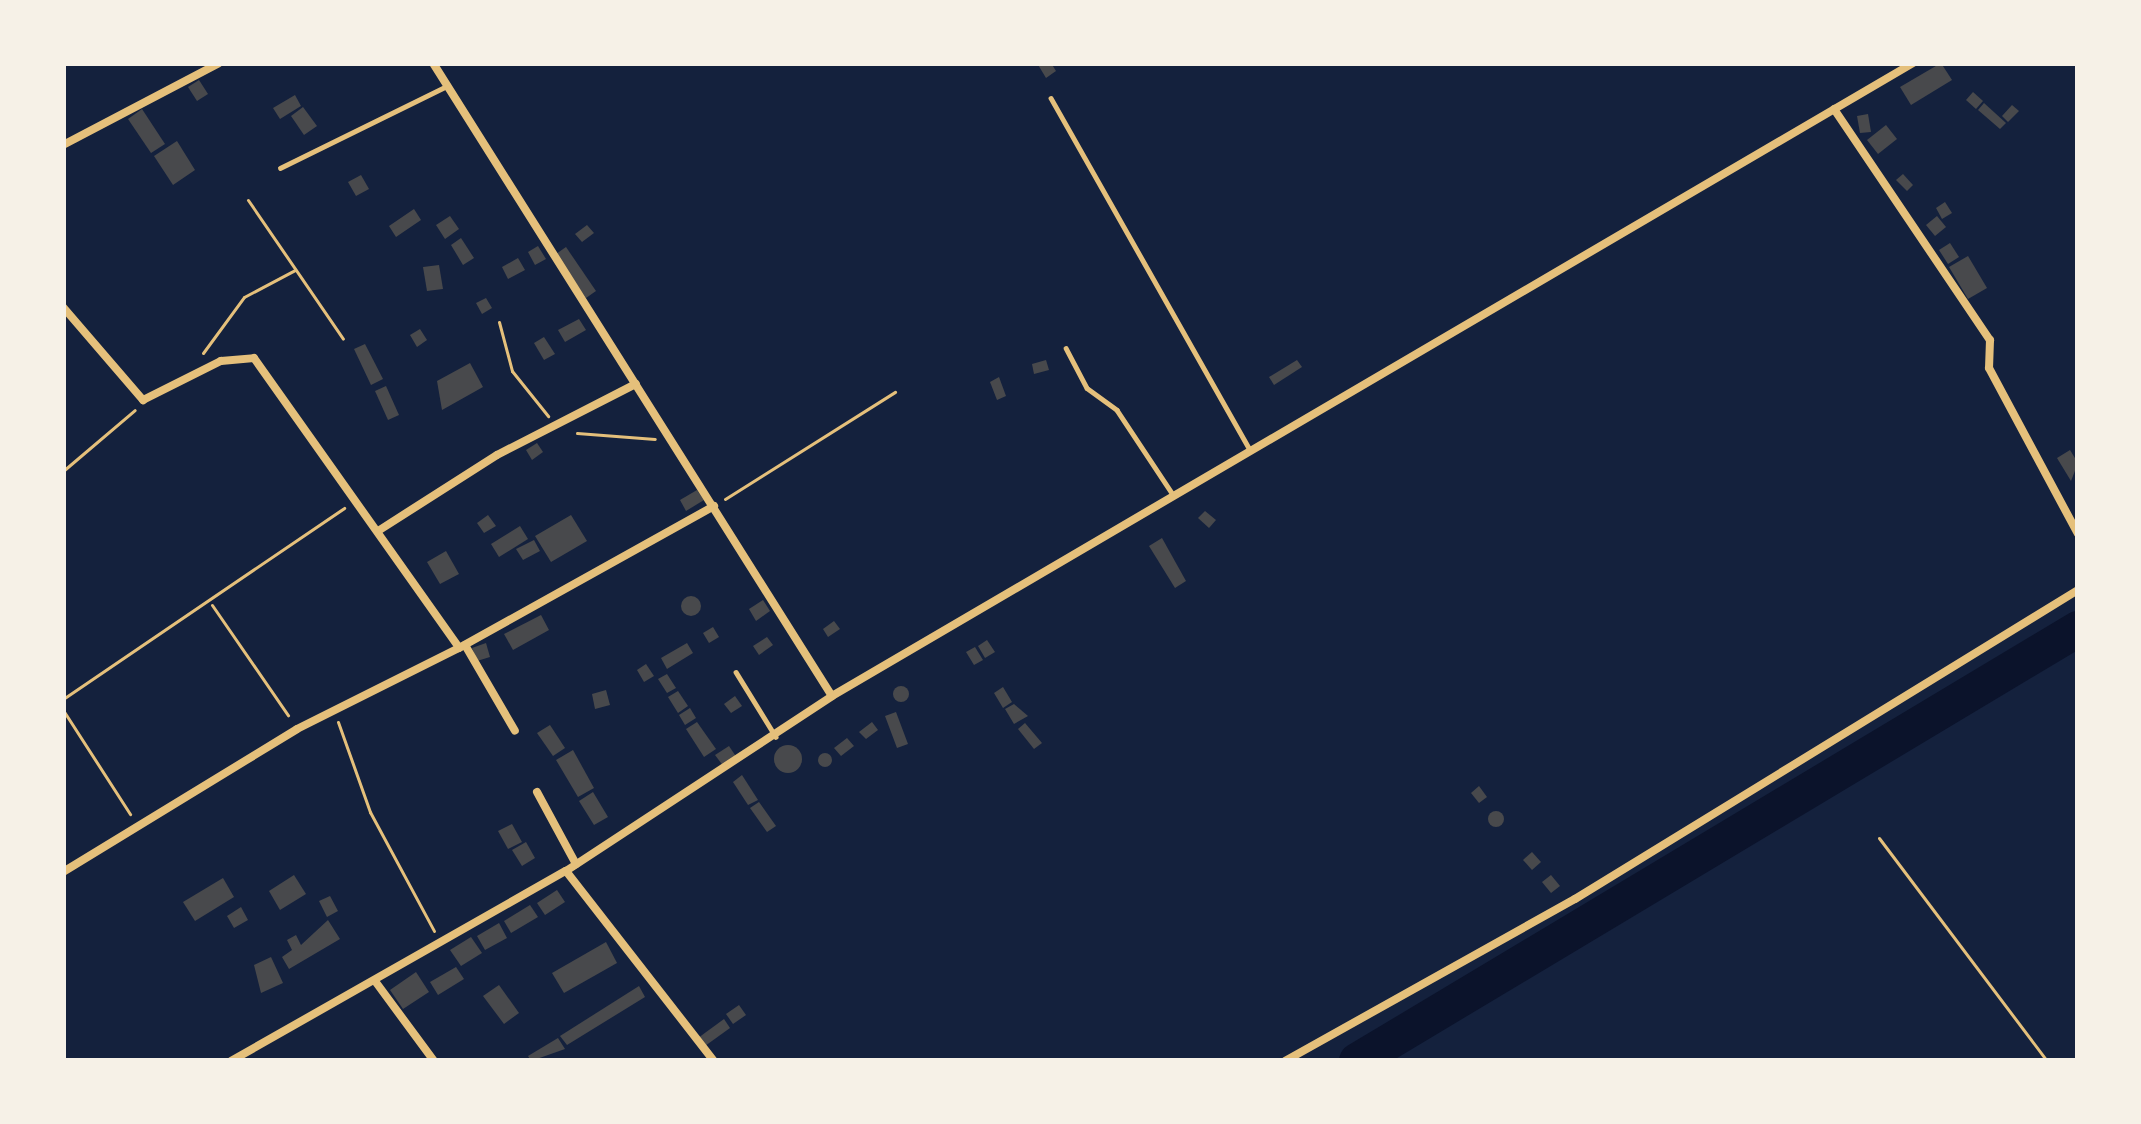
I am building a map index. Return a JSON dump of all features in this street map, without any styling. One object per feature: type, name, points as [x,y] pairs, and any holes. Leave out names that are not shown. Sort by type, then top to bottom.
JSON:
[{"type":"street","points":[[63,145],[220,63]]},
{"type":"street","points":[[433,63],[832,696]]},
{"type":"street","points":[[231,1061],[566,871],[832,696],[1913,63]]},
{"type":"street","points":[[1834,109],[1990,340],[1989,368],[2078,534]]},
{"type":"street","points":[[63,307],[143,400],[221,361],[254,358],[462,646],[515,731]]},
{"type":"street","points":[[378,531],[512,446],[636,384]]},
{"type":"street","points":[[63,872],[302,727],[462,646],[714,506]]},
{"type":"street","points":[[1285,1061],[1575,899],[2078,590]]},
{"type":"street","points":[[537,792],[576,865]]},
{"type":"street","points":[[566,871],[714,1061]]},
{"type":"street","points":[[375,981],[434,1061]]},
{"type":"lane","points":[[280,168],[447,86]]},
{"type":"lane","points":[[1051,98],[1252,453]]},
{"type":"lane","points":[[1066,348],[1088,388],[1118,410],[1175,498]]},
{"type":"lane","points":[[736,673],[776,737]]},
{"type":"path","points":[[248,200],[344,339]]},
{"type":"path","points":[[185,379],[244,297],[295,270]]},
{"type":"path","points":[[714,506],[895,392]]},
{"type":"path","points":[[63,471],[143,400]]},
{"type":"path","points":[[63,699],[211,603],[354,500]]},
{"type":"path","points":[[211,603],[302,727]]},
{"type":"path","points":[[63,710],[137,826]]},
{"type":"path","points":[[335,714],[370,812],[440,943]]},
{"type":"path","points":[[1879,838],[2048,1061]]},
{"type":"building","points":[[1037,63],[1051,63],[1056,71],[1046,78]]},
{"type":"building","points":[[1941,63],[1952,80],[1911,105],[1900,87]]},
{"type":"building","points":[[199,80],[208,94],[197,101],[188,87]]},
{"type":"building","points":[[1973,92],[1983,101],[1976,109],[1966,100]]},
{"type":"building","points":[[295,95],[301,106],[280,119],[273,108]]},
{"type":"building","points":[[1984,103],[2006,123],[2000,129],[1978,110]]},
{"type":"building","points":[[2012,105],[2019,111],[2008,122],[2002,116]]},
{"type":"building","points":[[303,107],[317,126],[304,135],[291,116]]},
{"type":"building","points":[[142,109],[165,144],[151,153],[128,119]]},
{"type":"building","points":[[1868,114],[1871,132],[1860,133],[1857,116]]},
{"type":"building","points":[[1886,125],[1897,139],[1878,154],[1867,140]]},
{"type":"building","points":[[177,141],[195,170],[173,185],[154,156]]},
{"type":"building","points":[[1903,174],[1913,185],[1907,191],[1896,180]]},
{"type":"building","points":[[361,175],[369,189],[356,196],[348,182]]},
{"type":"building","points":[[1945,202],[1952,213],[1942,219],[1936,208]]},
{"type":"building","points":[[414,209],[421,220],[396,237],[389,226]]},
{"type":"building","points":[[450,216],[459,229],[445,239],[436,225]]},
{"type":"building","points":[[1937,216],[1946,227],[1935,236],[1926,225]]},
{"type":"building","points":[[587,225],[594,233],[582,242],[575,234]]},
{"type":"building","points":[[461,238],[474,258],[463,265],[451,245]]},
{"type":"building","points":[[1950,243],[1959,257],[1948,264],[1939,250]]},
{"type":"building","points":[[538,246],[546,259],[535,265],[528,252]]},
{"type":"building","points":[[566,247],[596,291],[586,298],[556,254]]},
{"type":"building","points":[[1968,256],[1987,288],[1968,299],[1949,267]]},
{"type":"building","points":[[518,258],[525,270],[508,279],[502,267]]},
{"type":"building","points":[[439,265],[443,289],[427,291],[423,267]]},
{"type":"building","points":[[486,298],[492,308],[482,314],[476,303]]},
{"type":"building","points":[[579,319],[586,330],[565,342],[558,330]]},
{"type":"building","points":[[420,329],[427,340],[417,347],[410,335]]},
{"type":"building","points":[[544,337],[555,354],[544,360],[534,343]]},
{"type":"building","points":[[365,344],[383,379],[371,385],[354,349]]},
{"type":"building","points":[[1046,360],[1049,370],[1034,374],[1032,364]]},
{"type":"building","points":[[1297,360],[1302,367],[1274,385],[1269,377]]},
{"type":"building","points":[[470,363],[483,387],[442,410],[437,381]]},
{"type":"building","points":[[999,377],[1006,396],[997,400],[990,382]]},
{"type":"building","points":[[386,386],[399,415],[388,420],[375,391]]},
{"type":"building","points":[[537,443],[543,452],[532,460],[526,450]]},
{"type":"building","points":[[2070,450],[2078,463],[2071,481],[2057,458]]},
{"type":"building","points":[[697,490],[704,500],[686,511],[680,500]]},
{"type":"building","points":[[1205,511],[1216,520],[1209,528],[1198,518]]},
{"type":"building","points":[[488,515],[496,526],[484,533],[477,523]]},
{"type":"building","points":[[571,515],[587,541],[551,562],[535,536]]},
{"type":"building","points":[[520,526],[528,539],[499,557],[491,544]]},
{"type":"building","points":[[1162,538],[1186,581],[1175,588],[1149,546]]},
{"type":"building","points":[[534,540],[540,551],[523,560],[516,549]]},
{"type":"building","points":[[446,551],[459,574],[440,584],[427,562]]},
{"type":"building","points":[[691,596],[701,606],[691,616],[681,606]]},
{"type":"building","points":[[763,600],[770,611],[756,621],[749,609]]},
{"type":"building","points":[[541,615],[549,630],[513,650],[504,634]]},
{"type":"building","points":[[834,621],[840,629],[828,637],[823,629]]},
{"type":"building","points":[[713,627],[719,637],[709,643],[703,633]]},
{"type":"building","points":[[767,637],[773,645],[759,655],[753,646]]},
{"type":"building","points":[[987,640],[995,652],[985,658],[978,646]]},
{"type":"building","points":[[486,643],[490,657],[477,661],[472,648]]},
{"type":"building","points":[[687,643],[693,653],[667,669],[661,658]]},
{"type":"building","points":[[975,647],[983,660],[974,665],[966,652]]},
{"type":"building","points":[[646,664],[654,676],[644,682],[637,670]]},
{"type":"building","points":[[667,674],[676,688],[667,693],[658,679]]},
{"type":"building","points":[[901,686],[909,694],[901,702],[893,694]]},
{"type":"building","points":[[1003,687],[1012,702],[1003,708],[994,693]]},
{"type":"building","points":[[606,690],[610,705],[595,709],[592,694]]},
{"type":"building","points":[[678,691],[688,706],[678,713],[668,697]]},
{"type":"building","points":[[735,696],[742,706],[731,713],[724,704]]},
{"type":"building","points":[[1014,704],[1028,716],[1014,724],[1005,709]]},
{"type":"building","points":[[690,708],[696,718],[685,725],[679,715]]},
{"type":"building","points":[[896,712],[908,744],[897,748],[885,716]]},
{"type":"building","points":[[697,722],[716,749],[704,757],[686,729]]},
{"type":"building","points":[[872,722],[878,730],[866,739],[859,732]]},
{"type":"building","points":[[1025,723],[1042,743],[1034,749],[1018,729]]},
{"type":"building","points":[[550,725],[565,748],[553,756],[537,733]]},
{"type":"building","points":[[847,738],[854,746],[841,756],[834,748]]},
{"type":"building","points":[[788,745],[798,749],[802,759],[798,769],[788,773],[778,769],[774,759],[778,749]]},
{"type":"building","points":[[729,746],[737,758],[724,767],[715,755]]},
{"type":"building","points":[[573,750],[594,788],[578,797],[556,760]]},
{"type":"building","points":[[825,753],[832,760],[825,767],[818,760]]},
{"type":"building","points":[[742,775],[758,800],[748,805],[733,782]]},
{"type":"building","points":[[1479,786],[1487,797],[1479,803],[1471,793]]},
{"type":"building","points":[[593,792],[608,817],[594,825],[579,801]]},
{"type":"building","points":[[759,802],[776,826],[767,832],[750,808]]},
{"type":"building","points":[[1496,811],[1504,819],[1496,827],[1488,819]]},
{"type":"building","points":[[512,824],[522,842],[508,849],[498,831]]},
{"type":"building","points":[[526,842],[535,858],[522,866],[512,850]]},
{"type":"building","points":[[1532,852],[1541,862],[1532,870],[1523,860]]},
{"type":"building","points":[[294,875],[306,894],[280,910],[269,891]]},
{"type":"building","points":[[1551,875],[1560,886],[1551,893],[1542,882]]},
{"type":"building","points":[[223,878],[234,897],[195,921],[183,902]]},
{"type":"building","points":[[557,890],[565,902],[545,915],[537,903]]},
{"type":"building","points":[[330,896],[338,911],[327,917],[319,901]]},
{"type":"building","points":[[530,905],[538,917],[511,933],[504,921]]},
{"type":"building","points":[[241,907],[248,920],[234,928],[227,916]]},
{"type":"building","points":[[328,920],[340,939],[289,969],[282,957],[292,950],[287,940],[296,935],[301,945]]},
{"type":"building","points":[[499,923],[507,938],[485,950],[477,936]]},
{"type":"building","points":[[471,937],[482,953],[461,966],[450,950]]},
{"type":"building","points":[[606,942],[617,963],[564,993],[552,973]]},
{"type":"building","points":[[271,957],[283,983],[261,993],[254,965]]},
{"type":"building","points":[[456,967],[464,979],[438,995],[430,982]]},
{"type":"building","points":[[416,972],[429,992],[403,1009],[390,990]]},
{"type":"building","points":[[499,985],[519,1013],[504,1024],[483,996]]},
{"type":"building","points":[[639,986],[645,997],[567,1045],[560,1036]]},
{"type":"building","points":[[739,1005],[746,1015],[733,1024],[726,1014]]},
{"type":"building","points":[[724,1019],[730,1028],[705,1046],[698,1038]]},
{"type":"building","points":[[558,1038],[565,1049],[531,1061],[528,1056]]},
{"type":"waterway","points":[[1357,1061],[2078,629]]}]
